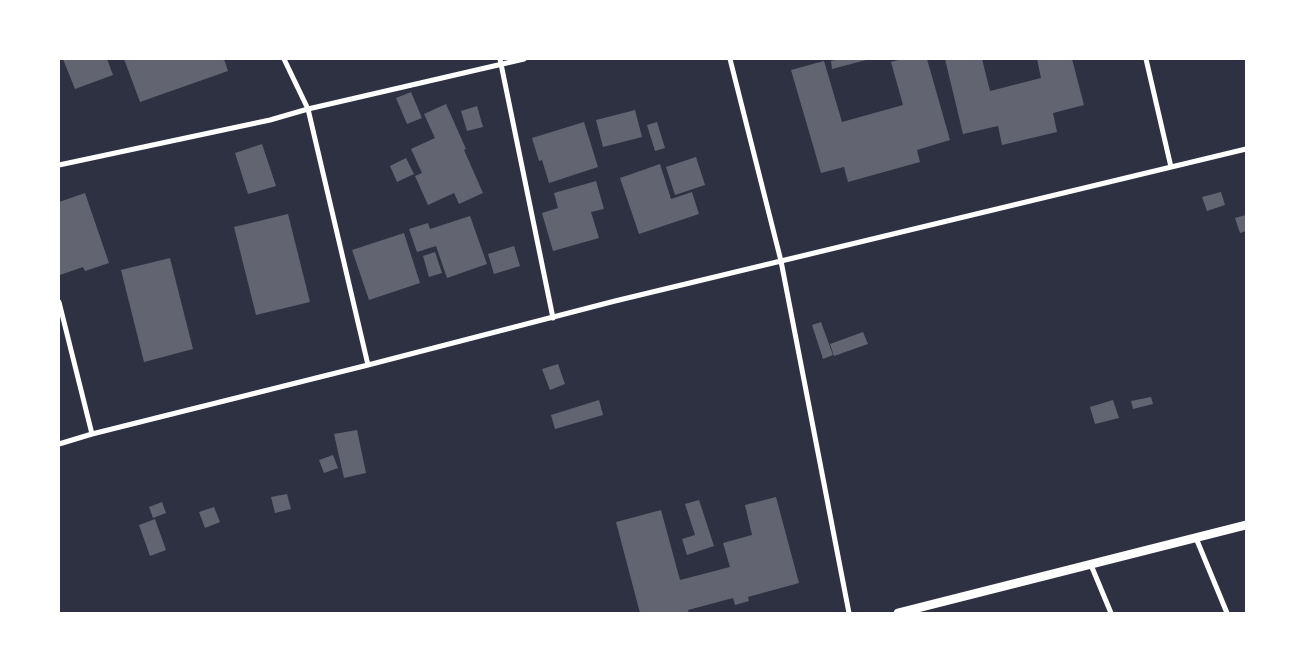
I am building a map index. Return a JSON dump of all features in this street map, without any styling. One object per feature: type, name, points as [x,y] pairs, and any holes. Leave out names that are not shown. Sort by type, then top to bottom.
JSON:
[{"type":"street","points":[[284,59],[308,109],[368,366]]},
{"type":"street","points":[[59,165],[270,120],[501,61],[524,59]]},
{"type":"street","points":[[730,59],[781,261],[850,613]]},
{"type":"street","points":[[1146,59],[1171,167]]},
{"type":"street","points":[[501,61],[553,318]]},
{"type":"street","points":[[59,444],[92,434],[781,261],[1246,149]]},
{"type":"street","points":[[59,302],[92,434]]},
{"type":"street","points":[[898,613],[910,612],[1246,525]]},
{"type":"street","points":[[1196,538],[1227,613]]},
{"type":"street","points":[[1091,565],[1111,613]]},
{"type":"building","points":[[63,59],[107,59],[113,75],[75,89]]},
{"type":"building","points":[[124,59],[224,59],[228,71],[140,102]]},
{"type":"building","points":[[840,59],[870,59],[832,69],[831,61]]},
{"type":"building","points":[[902,59],[927,59],[950,140],[917,150],[920,162],[848,182],[844,167],[821,173],[791,70],[824,61],[842,122],[903,105],[891,62]]},
{"type":"building","points":[[945,59],[982,59],[990,91],[1041,78],[1037,59],[1072,59],[1084,105],[1053,113],[1057,132],[1002,145],[998,126],[963,134]]},
{"type":"building","points":[[411,92],[422,118],[407,124],[396,98]]},
{"type":"building","points":[[446,104],[483,193],[459,204],[454,193],[428,205],[415,176],[422,173],[411,149],[435,138],[424,114]]},
{"type":"building","points":[[477,106],[483,127],[467,131],[461,111]]},
{"type":"building","points":[[635,110],[642,137],[603,147],[596,120]]},
{"type":"building","points":[[584,122],[598,167],[549,183],[542,160],[539,161],[532,138]]},
{"type":"building","points":[[657,122],[665,148],[655,151],[647,125]]},
{"type":"building","points":[[262,144],[276,186],[248,194],[235,153]]},
{"type":"building","points":[[696,157],[705,185],[675,195],[666,167]]},
{"type":"building","points":[[406,158],[414,174],[397,182],[390,166]]},
{"type":"building","points":[[660,164],[671,199],[692,192],[699,214],[639,234],[620,178]]},
{"type":"building","points":[[596,181],[604,209],[591,212],[599,238],[553,251],[542,213],[558,208],[554,193]]},
{"type":"building","points":[[1221,192],[1225,205],[1207,211],[1202,197]]},
{"type":"building","points":[[85,193],[109,263],[85,271],[83,267],[60,275],[59,202]]},
{"type":"building","points":[[288,214],[310,302],[256,315],[234,227]]},
{"type":"building","points":[[1246,215],[1246,231],[1240,233],[1235,218]]},
{"type":"building","points":[[470,216],[487,264],[447,278],[436,246],[417,252],[409,229],[428,223],[430,229]]},
{"type":"building","points":[[404,233],[420,283],[369,300],[352,250]]},
{"type":"building","points":[[514,246],[520,266],[494,274],[488,254]]},
{"type":"building","points":[[435,252],[442,273],[429,277],[423,256]]},
{"type":"building","points":[[170,258],[193,349],[144,362],[121,270]]},
{"type":"building","points":[[821,322],[833,355],[823,359],[812,325]]},
{"type":"building","points":[[863,332],[868,344],[834,356],[830,344]]},
{"type":"building","points":[[558,364],[565,384],[550,390],[542,369]]},
{"type":"building","points":[[1151,397],[1153,404],[1133,409],[1131,401]]},
{"type":"building","points":[[599,400],[603,415],[555,429],[551,415]]},
{"type":"building","points":[[1113,400],[1119,418],[1095,424],[1090,407]]},
{"type":"building","points":[[357,430],[366,473],[344,478],[334,434]]},
{"type":"building","points":[[333,455],[338,468],[324,473],[319,460]]},
{"type":"building","points":[[287,494],[291,509],[275,513],[271,497]]},
{"type":"building","points":[[776,497],[799,583],[748,597],[749,601],[735,605],[733,598],[688,610],[689,613],[640,613],[616,522],[661,510],[680,580],[730,567],[723,543],[752,535],[745,505]]},
{"type":"building","points":[[699,500],[714,546],[687,555],[682,539],[695,535],[685,504]]},
{"type":"building","points":[[162,502],[166,513],[153,518],[149,507]]},
{"type":"building","points":[[214,507],[220,522],[205,528],[199,512]]},
{"type":"building","points":[[155,519],[166,550],[150,556],[139,525]]}]
